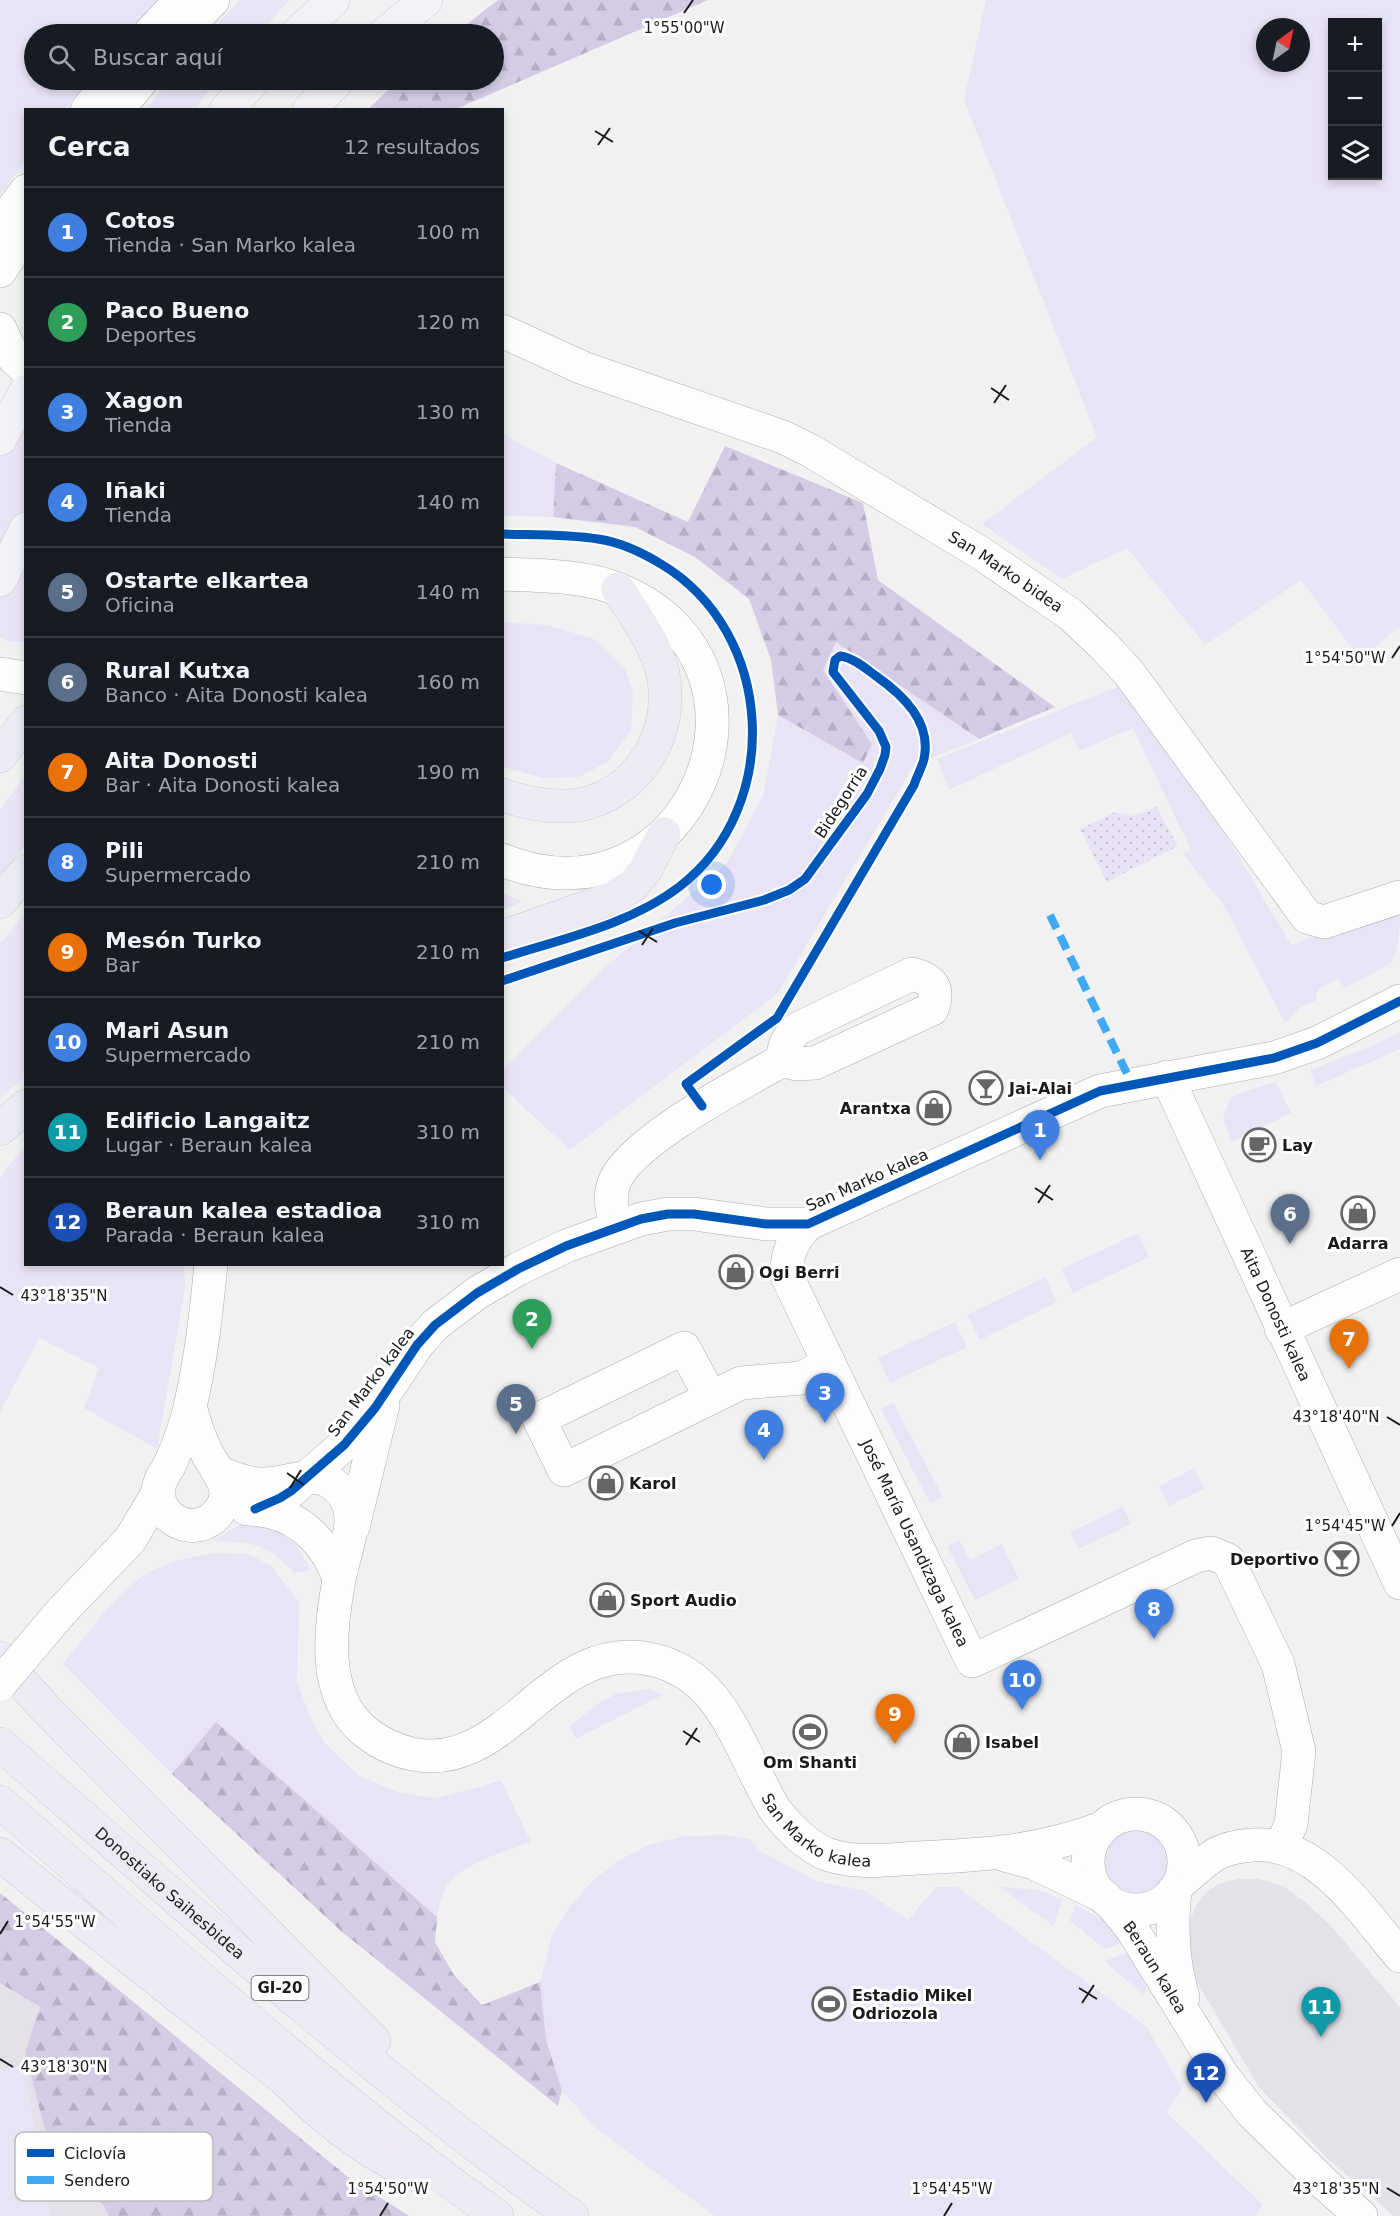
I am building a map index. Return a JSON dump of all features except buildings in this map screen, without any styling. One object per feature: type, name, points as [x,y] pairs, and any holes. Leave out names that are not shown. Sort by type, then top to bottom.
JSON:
[{"type":"highway","points":[[504,796],[532,803],[586,804],[620,787],[641,768],[656,744],[665,709],[662,672],[657,655],[618,589]]},
{"type":"highway","points":[[0,756],[24,725]]},
{"type":"highway","points":[[504,936],[613,898],[632,886],[645,871],[664,834]]},
{"type":"highway","points":[[0,902],[24,873]]},
{"type":"highway","points":[[0,1129],[24,1108]]},
{"type":"highway","points":[[0,1658],[46,1709],[376,2043],[409,2094]]},
{"type":"highway","name":"Donostiako Saihesbidea","points":[[0,1744],[267,1977],[464,2138],[572,2216]]},
{"type":"highway","name":"GI-20","points":[[0,1802],[250,2019],[380,2128],[497,2216]]},
{"type":"highway","points":[[0,1854],[142,1969],[291,2084],[316,2110],[344,2133],[404,2170],[468,2195]]},
{"type":"main road","points":[[308,24],[333,0]]},
{"type":"main road","points":[[397,24],[426,0]]},
{"type":"main road","points":[[228,108],[245,90]]},
{"type":"main road","points":[[311,108],[328,90]]},
{"type":"main road","points":[[0,439],[24,395]]},
{"type":"main road","points":[[0,580],[24,533]]},
{"type":"street","points":[[158,24],[181,0]]},
{"type":"street","points":[[190,24],[213,0]]},
{"type":"street","points":[[89,108],[103,90]]},
{"type":"street","points":[[119,108],[134,90]]},
{"type":"street","points":[[0,271],[15,234],[24,199]]},
{"type":"street","points":[[0,329],[14,358],[24,367]]},
{"type":"street","name":"San Marko bidea","points":[[504,332],[583,368],[783,437],[811,451],[979,552],[1070,614],[1129,673],[1307,917],[1324,922],[1400,897]]},
{"type":"street","points":[[0,370],[24,376]]},
{"type":"street","points":[[504,574],[552,576],[594,582],[618,589],[650,607],[677,630],[690,648],[702,670],[710,695],[713,720],[711,747],[705,773],[693,798],[664,834],[641,853],[614,866],[582,873],[550,873],[504,861]]},
{"type":"street","points":[[0,674],[24,678]]},
{"type":"street","name":"San Marko kalea","points":[[255,1509],[280,1498],[344,1445],[365,1421],[417,1345],[454,1308],[518,1269],[566,1246],[641,1218],[668,1214],[694,1214],[765,1224],[808,1224],[1100,1091],[1274,1058],[1317,1043],[1400,1001]]},
{"type":"street","points":[[616,1227],[610,1198],[613,1184],[628,1161],[667,1129],[698,1108],[783,1060]]},
{"type":"street","name":"Aita Donosti kalea","points":[[1167,1077],[1281,1329],[1400,1583]]},
{"type":"street","name":"José María Usandizaga kalea","points":[[720,1218],[737,1224],[765,1242],[776,1254],[972,1661],[1196,1556],[1211,1553],[1228,1560],[1278,1664],[1299,1750],[1291,1824],[1281,1847]]},
{"type":"street","points":[[787,1276],[791,1245],[808,1224]]},
{"type":"street","points":[[190,1406],[199,1435],[218,1470],[226,1491],[222,1509],[214,1518],[204,1524],[193,1526],[181,1524],[168,1516],[163,1509],[163,1481],[181,1438],[190,1406],[206,1311],[211,1266]]},
{"type":"street","points":[[1281,1329],[1400,1274]]},
{"type":"street","points":[[711,1398],[684,1348],[539,1419],[564,1470],[711,1398],[741,1383],[802,1378],[829,1363]]},
{"type":"street","name":"San Marko kalea","points":[[387,1389],[339,1579],[332,1638],[333,1671],[343,1703],[362,1728],[394,1750],[429,1757],[460,1753],[487,1739],[565,1677],[589,1665],[628,1658],[652,1660],[675,1667],[697,1680],[717,1701],[775,1810],[798,1834],[826,1854],[857,1862],[1001,1854],[1052,1844],[1102,1828]]},
{"type":"street","points":[[0,1684],[61,1612],[130,1540],[163,1481],[177,1461],[186,1458],[207,1461],[218,1470],[241,1481],[263,1484],[308,1477],[327,1480],[343,1492],[351,1512],[351,1535]]},
{"type":"street","points":[[222,1509],[255,1509],[283,1515],[308,1530],[328,1552],[339,1579]]},
{"type":"street","points":[[115,1557],[148,1536],[181,1524]]},
{"type":"street","points":[[1239,1846],[1202,1838],[1146,1815],[1131,1814],[1115,1818],[1102,1828],[1093,1841],[1088,1857],[1090,1874],[1096,1888],[1108,1900],[1122,1907],[1138,1910],[1153,1907],[1167,1899],[1177,1887],[1218,1853],[1239,1846],[1263,1844],[1281,1847],[1308,1859],[1343,1889],[1400,1956]]},
{"type":"street","points":[[1165,1823],[1180,1842],[1185,1857],[1184,1872],[1177,1887]]},
{"type":"street","name":"San Marko kalea","points":[[1001,1854],[1040,1866],[1108,1900]]},
{"type":"street","name":"Beraun kalea","points":[[1177,1887],[1172,1935],[1174,1961],[1184,2001],[1197,2032]]},
{"type":"street","name":"Beraun kalea","points":[[1108,1900],[1132,1929],[1222,2075],[1252,2113],[1361,2216]]},
{"type":"shaded area","points":[[0,0],[158,0],[137,24],[24,24],[24,90],[81,90],[66,108],[24,108],[24,162],[0,195]]},
{"type":"shaded area","points":[[239,0],[290,0],[267,24],[218,24]]},
{"type":"shaded area","points":[[986,0],[1400,0],[1400,627],[1360,659],[1301,580],[1205,645],[1127,548],[1062,579],[982,524],[1097,437],[964,100]]},
{"type":"shaded area","points":[[162,90],[209,90],[196,108],[147,108]]},
{"type":"shaded area","points":[[0,405],[24,416],[24,642],[11,642],[0,638]]},
{"type":"shaded area","points":[[504,435],[556,463],[553,517],[504,516]]},
{"type":"shaded area","points":[[504,622],[547,625],[594,639],[626,671],[633,694],[631,730],[609,761],[579,777],[543,778],[504,767]]},
{"type":"shaded area","points":[[836,642],[979,739],[914,765],[778,993],[570,1150],[504,1089],[504,1068],[602,970],[727,863],[763,796],[778,715],[863,762],[872,743],[823,670]]},
{"type":"shaded area","points":[[1125,684],[1154,714],[1291,945],[1374,914],[1400,907],[1398,945],[1390,964],[1345,988],[1337,979],[1318,989],[1315,1002],[1301,1007],[1285,1023],[1225,907],[1183,854],[1191,850],[1133,728],[1079,751],[1071,733],[949,790],[937,759]]},
{"type":"shaded area","points":[[24,777],[24,847],[0,877],[0,810]]},
{"type":"shaded area","points":[[1156,807],[1178,846],[1107,882],[1080,829],[1115,812],[1133,816]]},
{"type":"shaded area","points":[[504,893],[522,902],[504,910]]},
{"type":"shaded area","points":[[24,914],[24,1078],[0,1098],[0,944]]},
{"type":"shaded area","points":[[1400,1032],[1400,1049],[1316,1086],[1310,1070],[1365,1049]]},
{"type":"shaded area","points":[[1276,1082],[1291,1113],[1231,1142],[1223,1116],[1231,1098],[1245,1091]]},
{"type":"shaded area","points":[[24,1149],[24,1266],[184,1266],[185,1287],[157,1449],[84,1408],[99,1368],[39,1338],[0,1412],[0,1179]]},
{"type":"shaded area","points":[[1138,1233],[1149,1257],[1073,1293],[1062,1269]]},
{"type":"shaded area","points":[[1045,1277],[1057,1302],[980,1340],[967,1315]]},
{"type":"shaded area","points":[[955,1322],[967,1347],[890,1383],[878,1358]]},
{"type":"shaded area","points":[[893,1403],[943,1497],[930,1503],[881,1409]]},
{"type":"shaded area","points":[[1194,1468],[1204,1489],[1169,1506],[1159,1486]]},
{"type":"shaded area","points":[[1123,1507],[1131,1524],[1079,1549],[1070,1532]]},
{"type":"shaded area","points":[[254,1521],[288,1538],[311,1570],[294,1573],[275,1555],[258,1546],[239,1542],[213,1541],[235,1527]]},
{"type":"shaded area","points":[[959,1540],[970,1560],[1002,1544],[1019,1579],[975,1600],[947,1546]]},
{"type":"shaded area","points":[[215,1553],[248,1554],[272,1566],[299,1602],[297,1681],[310,1717],[324,1742],[358,1775],[397,1792],[436,1798],[501,1780],[531,1842],[496,1854],[460,1872],[445,1889],[437,1917],[217,1723],[172,1774],[63,1664],[113,1603],[135,1582],[164,1565]]},
{"type":"shaded area","points":[[650,1689],[662,1695],[576,1739],[570,1726],[597,1704],[616,1694]]},
{"type":"shaded area","points":[[1143,1827],[1161,1836],[1168,1847],[1170,1860],[1168,1873],[1161,1884],[1150,1891],[1131,1893],[1113,1884],[1106,1873],[1104,1854],[1113,1836],[1124,1829]]},
{"type":"shaded area","name":"Estadio Mikel Odriozola","points":[[724,1835],[749,1839],[760,1851],[816,1881],[865,1891],[908,1920],[936,1887],[957,1887],[1146,2026],[1182,2088],[1166,2112],[1263,2205],[1256,2216],[715,2216],[593,2126],[562,2090],[546,2040],[540,1982],[552,1935],[570,1907],[593,1880],[620,1860],[649,1845],[685,1836]]},
{"type":"shaded area","points":[[1237,1879],[1259,1879],[1283,1886],[1305,1902],[1331,1926],[1400,2007],[1400,2216],[1394,2216],[1327,2158],[1258,2086],[1198,1984],[1189,1957],[1189,1924],[1196,1905],[1207,1892],[1218,1884]]},
{"type":"shaded area","points":[[999,1887],[1039,1890],[1062,1899],[1054,1926]]},
{"type":"shaded area","points":[[1075,1905],[1102,1919],[1121,1943],[1105,1949],[1070,1921]]},
{"type":"shaded area","points":[[1128,1953],[1146,1987],[1144,1995],[1104,1961]]},
{"type":"shaded area","points":[[0,1983],[40,2007],[25,2052],[45,2132],[15,2132],[15,2201],[97,2201],[103,2205],[109,2216],[0,2216]]},
{"type":"shaded area","points":[[24,2065],[36,2132],[15,2132],[15,2201],[47,2201],[50,2216],[0,2216],[0,2069]]},
{"type":"green space","points":[[498,0],[708,0],[504,88],[504,24],[467,24]]},
{"type":"green space","points":[[388,90],[500,90],[458,108],[369,108]]},
{"type":"green space","points":[[725,446],[863,503],[878,580],[1055,707],[979,739],[836,642],[823,670],[872,744],[863,763],[778,715],[771,660],[749,599],[695,557],[635,527],[553,517],[556,463],[688,522]]},
{"type":"green space","points":[[216,1722],[437,1917],[435,1942],[454,1975],[482,2005],[540,1982],[546,2040],[562,2090],[558,2106],[341,1931],[172,1774]]},
{"type":"green space","points":[[0,1893],[348,2177],[409,2216],[109,2216],[103,2205],[97,2201],[213,2201],[213,2132],[45,2132],[25,2052],[40,2007],[0,1983]]},
{"type":"marked path","points":[[1050,915],[1132,1084]]},
{"type":"cycle path","points":[[504,534],[562,535],[606,540],[631,548],[661,564],[699,594],[727,632],[744,675],[752,721],[750,768],[737,812],[713,853],[679,887],[639,911],[617,921],[504,957]]},
{"type":"cycle path","name":"Bidegorria","points":[[504,980],[675,923],[764,900],[789,890],[805,879],[867,794],[885,755],[886,747],[879,731],[833,672],[835,660],[840,656],[859,664],[896,692],[913,711],[924,733],[925,746],[922,765],[914,785],[777,1018],[686,1084],[702,1106]]},
{"type":"cycle path","points":[[255,1509],[291,1491],[344,1445],[375,1408],[417,1345],[435,1325],[477,1293],[518,1269],[566,1246],[641,1219],[668,1214],[694,1214],[766,1224],[808,1224],[1100,1091],[1274,1058],[1317,1043],[1400,1001]]},
{"type":"place","name":"Jai-Alai","points":[[986,1088]]},
{"type":"place","name":"Arantxa","points":[[934,1108]]},
{"type":"place","name":"Lay","points":[[1259,1145]]},
{"type":"place","name":"Cotos","points":[[1040,1160]]},
{"type":"place","name":"Adarra","points":[[1358,1213]]},
{"type":"place","name":"Rural Kutxa","points":[[1290,1244]]},
{"type":"place","name":"Ogi Berri","points":[[736,1272]]},
{"type":"place","name":"Paco Bueno","points":[[532,1349]]},
{"type":"place","name":"Aita Donosti","points":[[1349,1369]]},
{"type":"place","name":"Xagon","points":[[825,1423]]},
{"type":"place","name":"Ostarte elkartea","points":[[516,1434]]},
{"type":"place","name":"Iñaki","points":[[764,1460]]},
{"type":"place","name":"Karol","points":[[606,1483]]},
{"type":"place","name":"Deportivo","points":[[1342,1559]]},
{"type":"place","name":"Sport Audio","points":[[607,1600]]},
{"type":"place","name":"Pili","points":[[1154,1639]]},
{"type":"place","name":"Mari Asun","points":[[1022,1710]]},
{"type":"place","name":"Om Shanti","points":[[810,1732]]},
{"type":"place","name":"Isabel","points":[[962,1742]]},
{"type":"place","name":"Mesón Turko","points":[[895,1744]]},
{"type":"place","name":"Estadio Mikel Odriozola","points":[[829,2004]]},
{"type":"place","name":"Edificio Langaitz","points":[[1321,2037]]},
{"type":"place","name":"Beraun kalea estadioa","points":[[1206,2103]]}]
